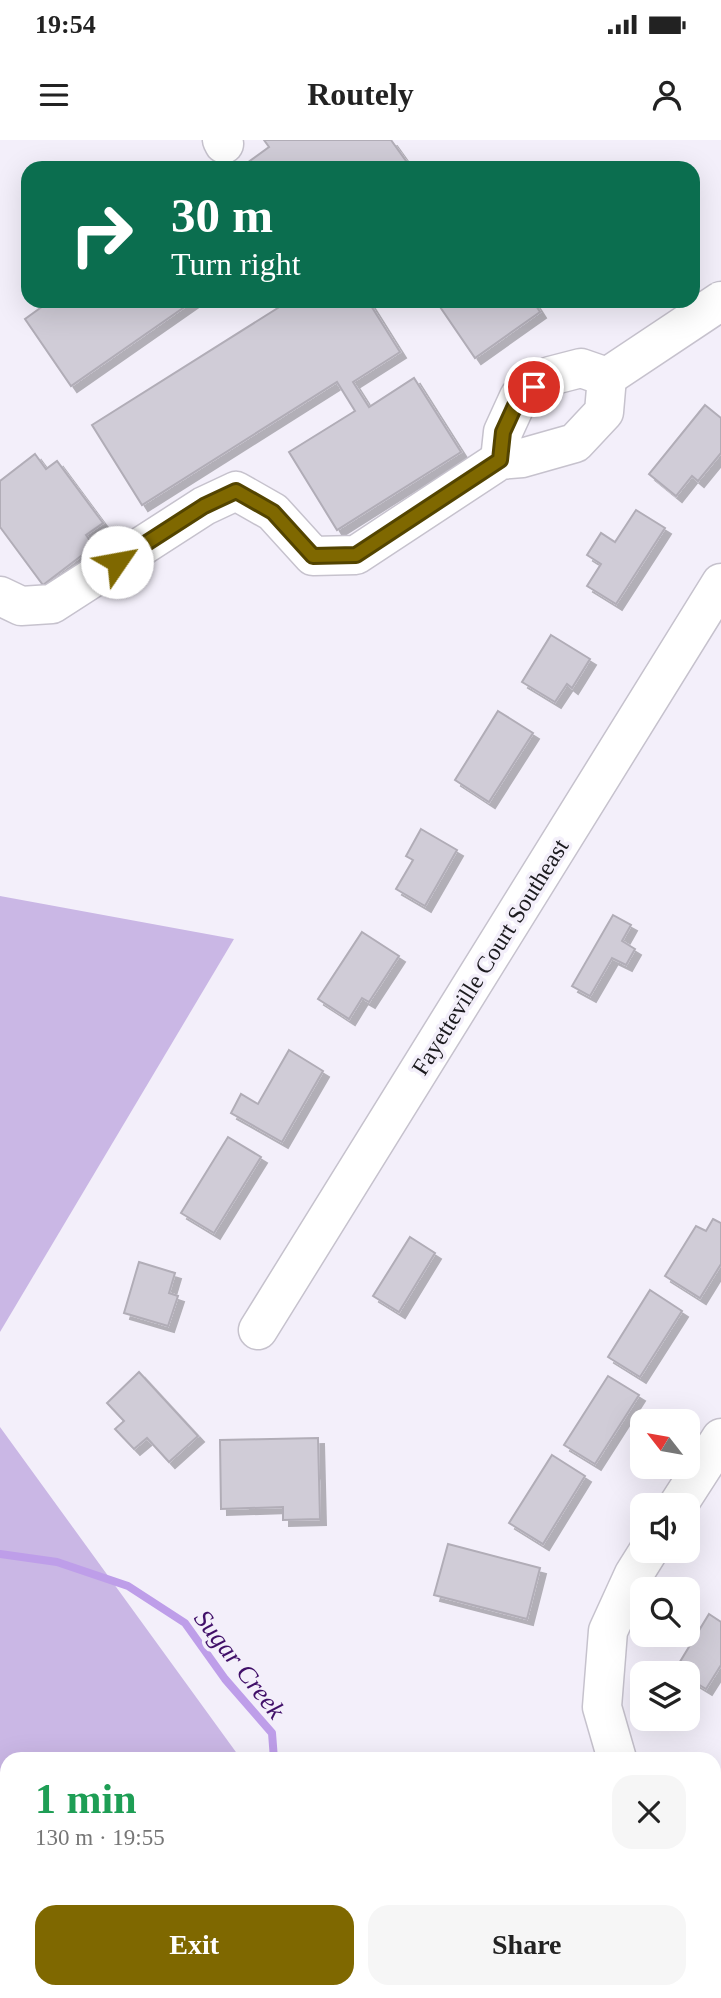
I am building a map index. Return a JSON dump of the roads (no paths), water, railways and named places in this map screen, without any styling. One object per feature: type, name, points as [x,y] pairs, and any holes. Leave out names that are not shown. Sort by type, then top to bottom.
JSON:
[{"type":"street","points":[[607,377],[721,301]]},
{"type":"street","points":[[500,460],[503,432],[519,397],[550,376],[581,368],[607,377]]},
{"type":"street","points":[[0,596],[21,606],[52,604],[204,506],[236,491],[273,512],[313,556],[356,555],[500,460],[522,458],[575,443],[604,412],[607,377]]},
{"type":"street","name":"Fayetteville Court Southeast","points":[[258,1330],[721,583]]},
{"type":"street","points":[[686,1493],[721,1438]]},
{"type":"street","points":[[615,1752],[602,1707],[608,1631],[641,1563]]},
{"type":"waterway","name":"Sugar Creek","points":[[0,1554],[57,1562],[128,1586],[185,1623],[225,1679],[272,1733],[273,1752]]}]
